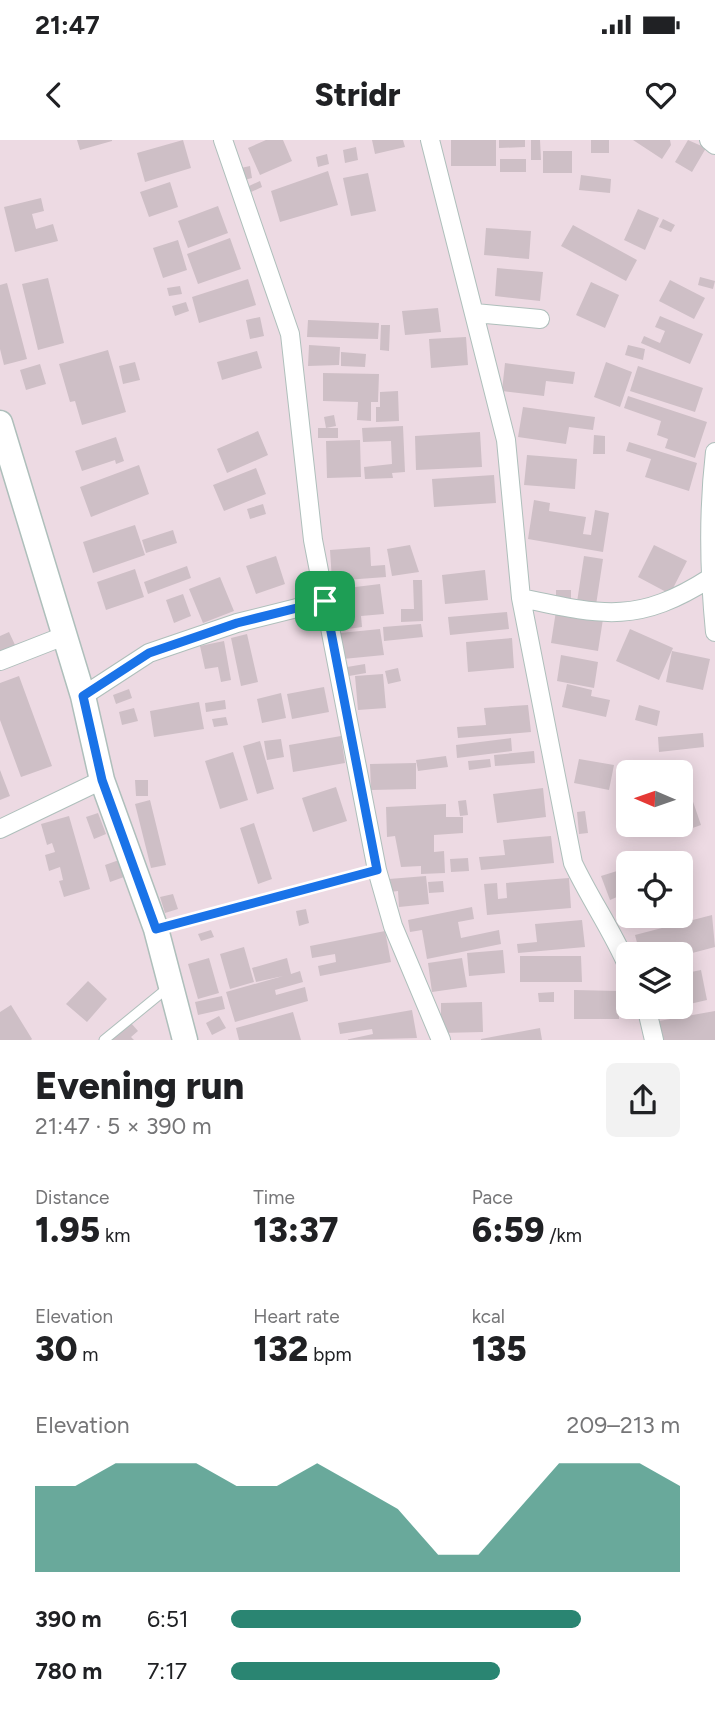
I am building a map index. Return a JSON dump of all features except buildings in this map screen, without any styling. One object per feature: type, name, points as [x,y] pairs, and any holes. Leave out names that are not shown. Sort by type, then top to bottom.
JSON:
[{"type":"main road","points":[[0,423],[83,696],[102,780],[156,929],[185,1040]]},
{"type":"street","points":[[223,140],[290,334],[306,456],[313,540],[377,870],[393,926],[441,1040]]},
{"type":"street","points":[[430,140],[475,313],[489,382],[506,440],[521,598],[573,863],[588,896],[610,927],[617,942]]},
{"type":"street","points":[[709,140],[715,145]]},
{"type":"street","points":[[475,313],[540,319]]},
{"type":"street","points":[[715,452],[709,503],[710,578],[715,632]]},
{"type":"street","points":[[521,598],[599,614],[636,612],[680,597],[710,578]]},
{"type":"street","points":[[83,696],[149,653],[237,623],[325,601]]},
{"type":"street","points":[[0,661],[64,636]]},
{"type":"street","points":[[0,828],[102,780]]},
{"type":"street","points":[[649,1019],[654,1040]]},
{"type":"lane","points":[[104,1040],[171,985]]},
{"type":"path","points":[[156,929],[377,870]]},
{"type":"route","points":[[325,601],[377,870],[156,929],[102,780],[83,696],[149,653],[237,623],[325,601]]}]
